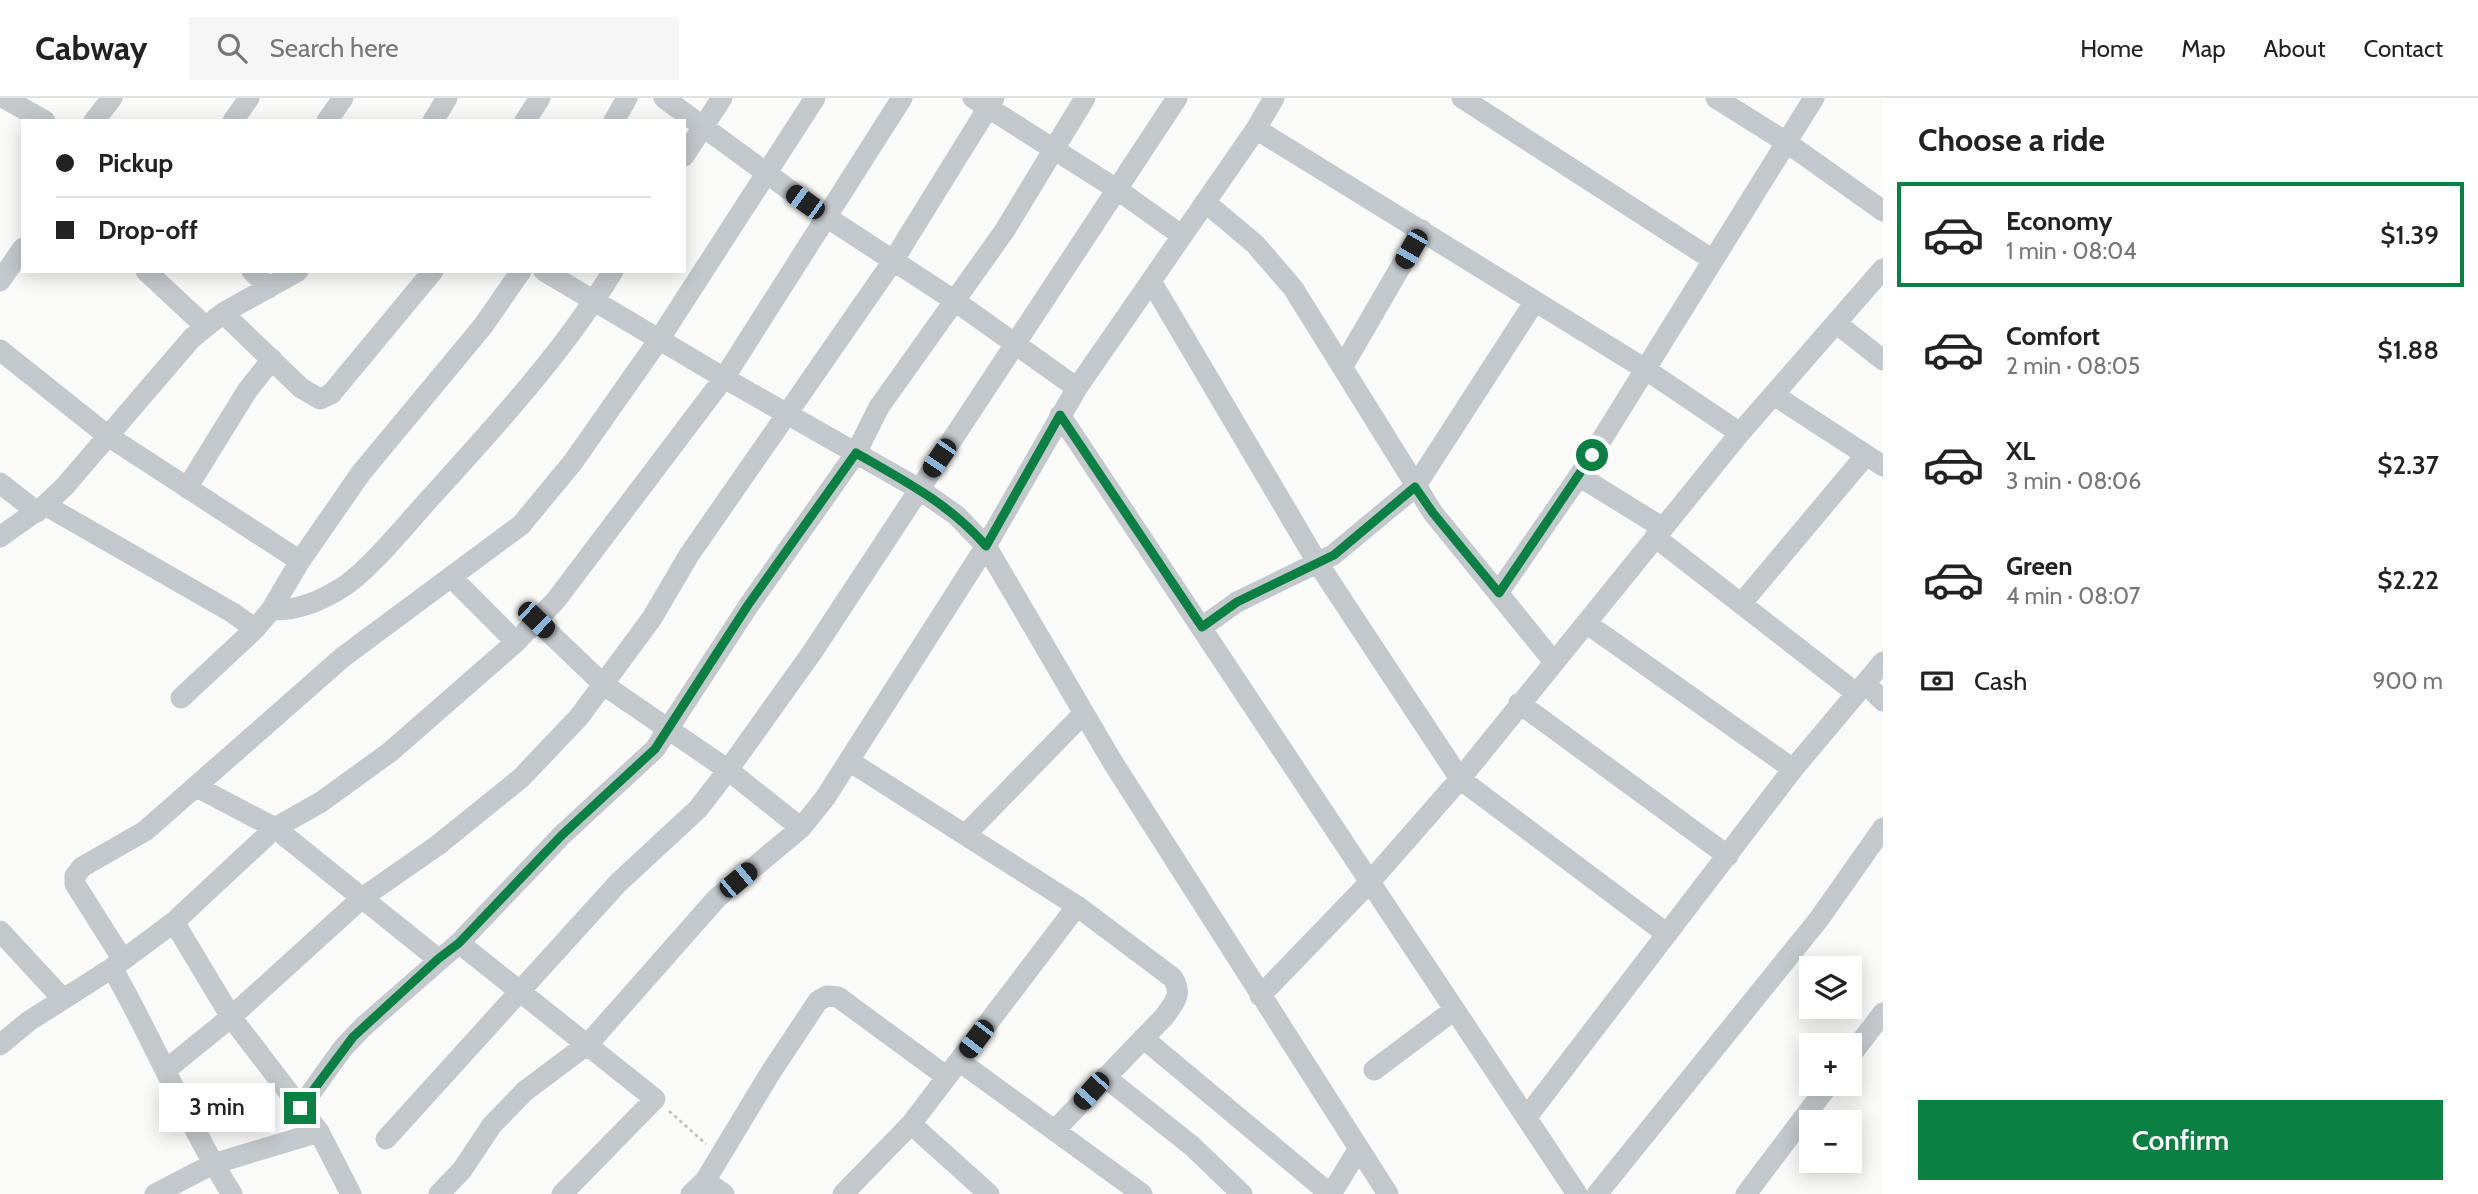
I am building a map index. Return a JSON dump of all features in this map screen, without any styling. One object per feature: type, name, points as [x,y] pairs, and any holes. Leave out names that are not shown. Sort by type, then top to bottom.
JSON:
[{"type":"street","points":[[4,98],[41,119]]},
{"type":"street","points":[[96,119],[112,98]]},
{"type":"street","points":[[234,119],[249,98]]},
{"type":"street","points":[[328,119],[343,98]]},
{"type":"street","points":[[434,119],[447,98]]},
{"type":"street","points":[[526,119],[540,98]]},
{"type":"street","points":[[615,119],[627,98]]},
{"type":"street","points":[[664,98],[825,216],[955,301],[1077,388]]},
{"type":"street","points":[[686,153],[722,98]]},
{"type":"street","points":[[232,1194],[213,1164],[117,964],[79,892],[75,876],[82,867],[145,831],[342,657],[521,525],[573,461],[660,338],[764,172],[816,98]]},
{"type":"street","points":[[0,1045],[62,998],[117,964],[174,922],[275,828],[321,802],[390,752],[516,642],[556,600],[724,378],[902,98]]},
{"type":"street","points":[[300,1108],[342,1048],[438,959],[459,943],[562,835],[655,749],[748,605],[856,453],[879,407],[1005,230],[1085,98]]},
{"type":"street","points":[[386,1139],[618,883],[698,809],[728,770],[813,651],[1177,98]]},
{"type":"street","points":[[439,1194],[462,1170],[492,1125],[525,1091],[589,1043],[717,898],[801,828],[849,761],[986,546],[1077,388],[1256,129],[1274,98]]},
{"type":"street","points":[[1462,98],[1713,260]]},
{"type":"street","points":[[1716,98],[1786,142],[1883,211]]},
{"type":"street","points":[[1499,593],[1579,476],[1814,98]]},
{"type":"street","points":[[167,1069],[231,1017],[362,898],[438,845],[522,778],[604,685],[652,618],[689,555],[893,261],[985,101],[1181,235]]},
{"type":"street","points":[[1256,129],[1645,369],[1740,433]]},
{"type":"street","points":[[1205,202],[1269,259],[1293,288],[1433,513],[1554,662]]},
{"type":"street","points":[[1343,366],[1422,230]]},
{"type":"street","points":[[0,281],[21,251]]},
{"type":"street","points":[[1260,996],[1368,884],[1460,779],[1740,433],[1883,269]]},
{"type":"street","points":[[148,273],[206,327]]},
{"type":"street","points":[[254,273],[269,288]]},
{"type":"street","points":[[0,537],[41,508],[108,436],[191,338],[223,313],[295,273]]},
{"type":"street","points":[[223,313],[310,395],[325,398],[431,273]]},
{"type":"street","points":[[181,698],[255,629],[271,610],[300,561],[361,473],[483,326],[519,273]]},
{"type":"street","points":[[548,273],[919,489],[956,515],[986,546],[1083,714],[1388,1194]]},
{"type":"street","points":[[271,610],[290,610],[307,605],[349,583],[412,518],[529,388],[595,300],[612,273]]},
{"type":"street","points":[[1151,281],[1317,562],[1460,779],[1667,934]]},
{"type":"street","points":[[1202,627],[1237,602],[1334,555],[1415,487],[1535,301]]},
{"type":"street","points":[[1836,323],[1883,360]]},
{"type":"street","points":[[0,350],[108,436],[300,561]]},
{"type":"street","points":[[187,488],[247,391],[272,359]]},
{"type":"street","points":[[1741,604],[1875,460],[1773,395]]},
{"type":"street","points":[[1060,415],[1202,627],[1368,884],[1577,1194]]},
{"type":"street","points":[[1579,476],[1659,533],[1741,604],[1883,702]]},
{"type":"street","points":[[0,483],[233,613],[255,629]]},
{"type":"street","points":[[451,577],[516,642]]},
{"type":"street","points":[[536,620],[604,685],[728,770],[801,828]]},
{"type":"street","points":[[1586,623],[1793,769]]},
{"type":"street","points":[[1526,1118],[1793,769],[1883,662]]},
{"type":"street","points":[[1520,703],[1728,856]]},
{"type":"street","points":[[965,835],[1083,714]]},
{"type":"street","points":[[849,761],[1077,906],[1173,978],[1178,987],[1178,998],[1055,1130]]},
{"type":"street","points":[[197,787],[275,828],[438,959]]},
{"type":"street","points":[[1597,1194],[1819,919],[1883,828]]},
{"type":"street","points":[[843,1194],[911,1124],[1077,906]]},
{"type":"street","points":[[174,922],[231,1017],[318,1132],[351,1194]]},
{"type":"street","points":[[0,931],[62,998]]},
{"type":"street","points":[[459,943],[589,1043],[655,1099],[562,1194]]},
{"type":"street","points":[[724,1194],[698,1188],[811,1012],[827,996],[838,997],[1055,1130],[1142,1194]]},
{"type":"street","points":[[1374,1070],[1454,1010]]},
{"type":"street","points":[[1862,1040],[1883,1013]]},
{"type":"street","points":[[1143,1038],[1330,1194],[1358,1150]]},
{"type":"street","points":[[1105,1077],[1192,1146],[1242,1194]]},
{"type":"street","points":[[1746,1194],[1820,1096]]},
{"type":"street","points":[[911,1124],[989,1194]]},
{"type":"street","points":[[155,1194],[213,1164],[318,1132]]},
{"type":"path","points":[[655,1099],[719,1155]]},
{"type":"route","points":[[300,1108],[342,1048],[438,959],[459,943],[562,835],[655,749],[748,605],[856,453],[919,489],[956,515],[986,546],[1060,415],[1202,627],[1237,602],[1334,555],[1415,487],[1499,593],[1592,455]]}]
